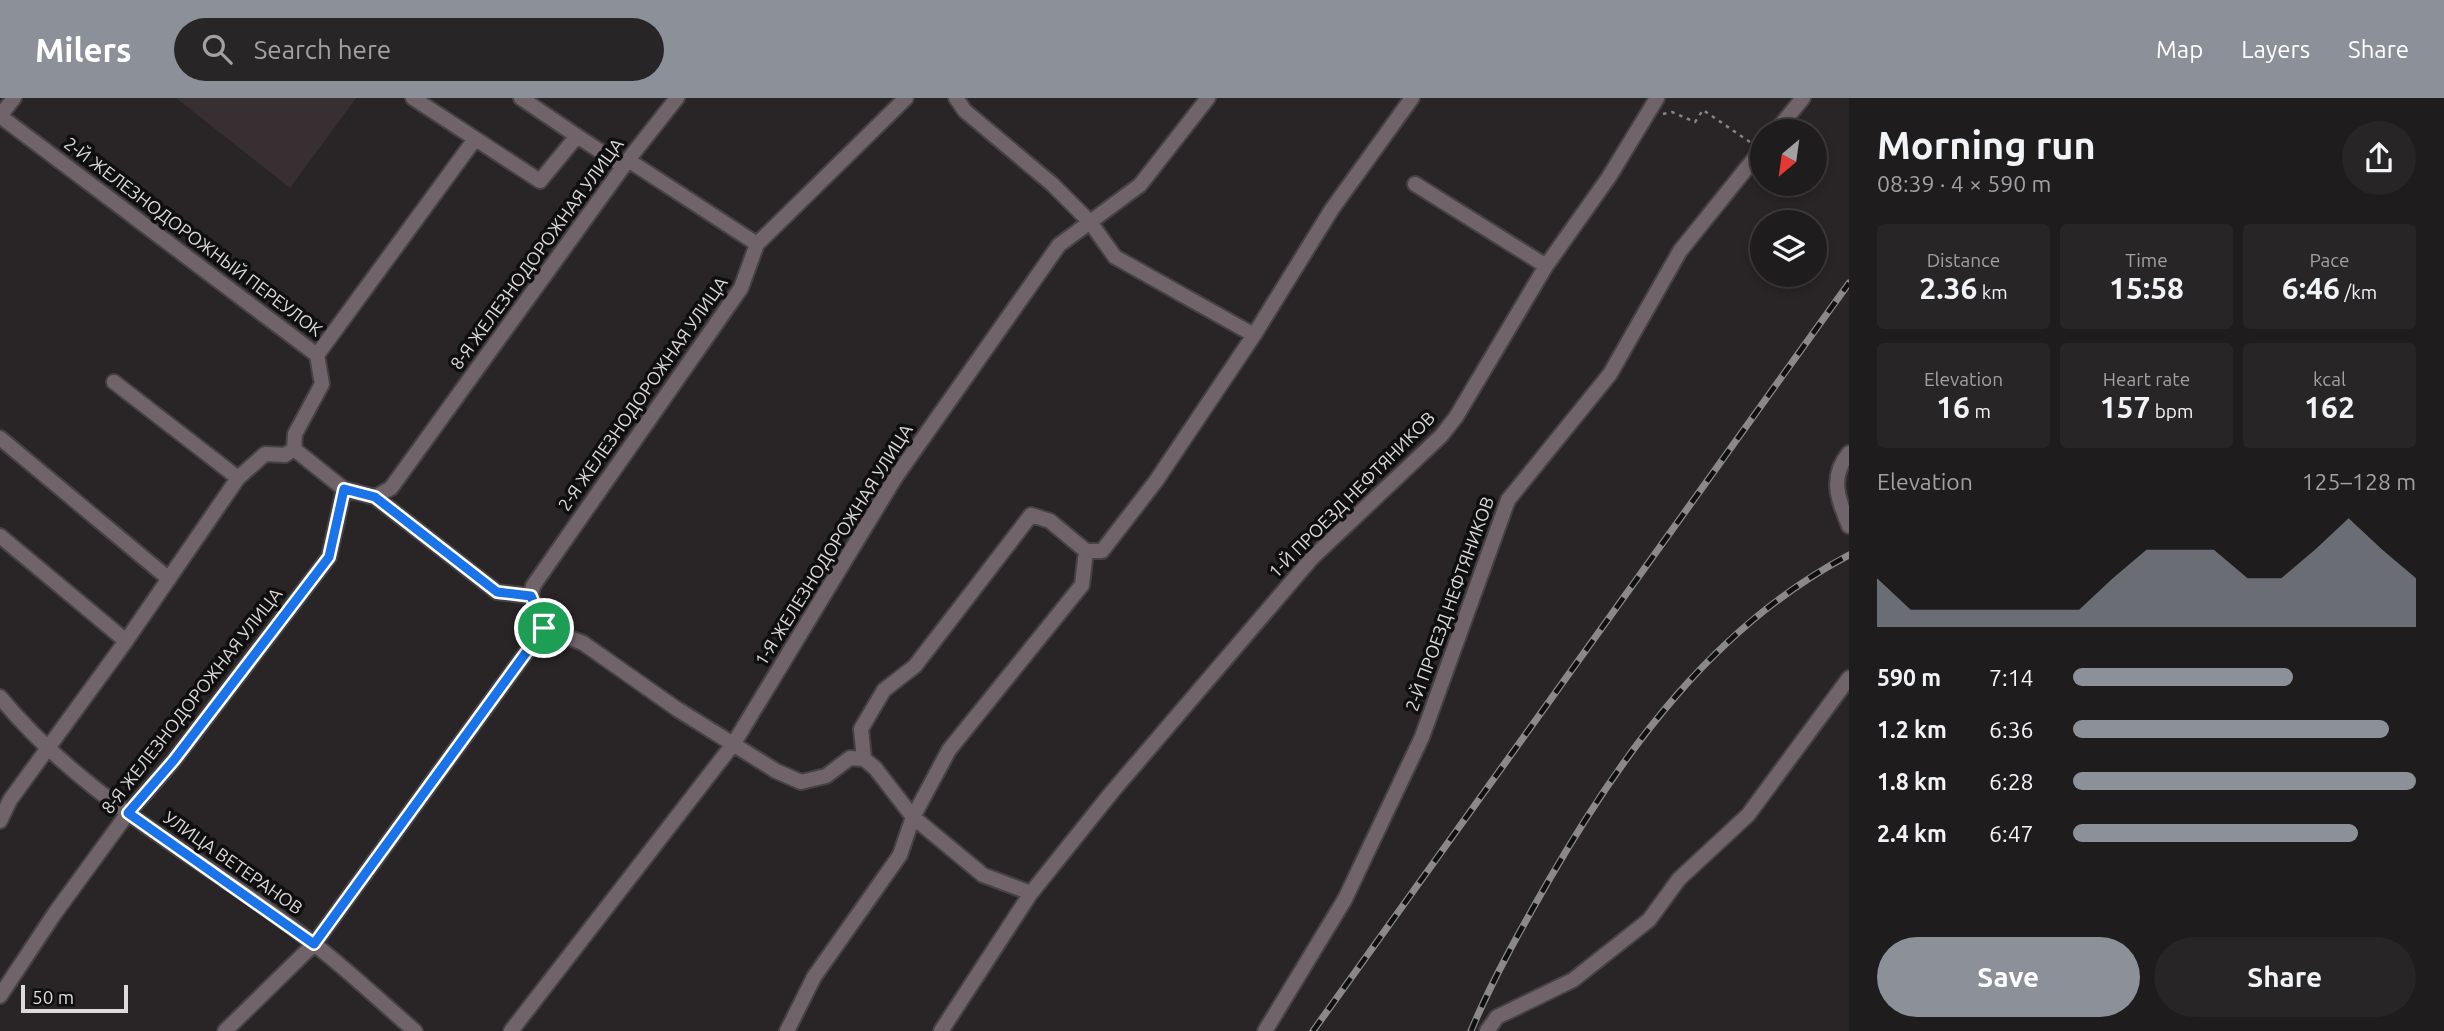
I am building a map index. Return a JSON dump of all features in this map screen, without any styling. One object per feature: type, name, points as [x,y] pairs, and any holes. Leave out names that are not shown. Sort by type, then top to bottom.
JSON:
[{"type":"street","points":[[0,116],[14,98]]},
{"type":"street","points":[[413,98],[540,181],[577,136]]},
{"type":"street","points":[[521,98],[577,136],[757,244]]},
{"type":"street","name":"8-Я ЖЕЛЕЗНОДОРОЖНАЯ УЛИЦА","points":[[375,497],[391,488],[626,163],[677,98]]},
{"type":"street","name":"2-Я ЖЕЛЕЗНОДОРОЖНАЯ УЛИЦА","points":[[531,596],[533,586],[741,288],[757,244],[906,98]]},
{"type":"street","points":[[956,98],[965,111],[1052,184],[1090,222],[1115,257],[1254,335]]},
{"type":"street","name":"1-Я ЖЕЛЕЗНОДОРОЖНАЯ УЛИЦА","points":[[511,1031],[734,743],[895,478],[1059,245],[1140,185],[1208,98]]},
{"type":"street","points":[[864,759],[861,729],[884,690],[915,666],[1031,515],[1049,520],[1086,551],[1102,551],[1156,481],[1254,335],[1332,209],[1412,98]]},
{"type":"street","name":"1-Й ПРОЕЗД НЕФТЯНИКОВ","points":[[941,1031],[1031,892],[1312,558],[1441,436],[1456,417],[1546,266],[1657,98]]},
{"type":"street","points":[[1786,119],[1803,98]]},
{"type":"street","name":"2-Й ЖЕЛЕЗНОДОРОЖНЫЙ ПЕРЕУЛОК","points":[[0,116],[317,355],[322,384],[295,434],[294,449]]},
{"type":"street","points":[[317,355],[475,139]]},
{"type":"street","name":"2-Й ПРОЕЗД НЕФТЯНИКОВ","points":[[1265,1031],[1345,899],[1422,737],[1508,500],[1610,374],[1681,251],[1750,164]]},
{"type":"street","points":[[1415,184],[1546,266]]},
{"type":"street","points":[[114,382],[238,478]]},
{"type":"street","points":[[0,438],[169,579]]},
{"type":"street","points":[[0,821],[5,795],[49,750],[127,642],[238,478],[265,454],[285,455],[294,449],[344,489],[375,497],[497,592],[531,596],[544,628],[583,643],[677,709],[776,771],[801,782],[827,775],[850,758],[864,759],[875,768],[913,817],[983,875],[1031,892]]},
{"type":"street","points":[[1849,453],[1838,467],[1838,498],[1849,526]]},
{"type":"street","name":"8-Я ЖЕЛЕЗНОДОРОЖНАЯ УЛИЦА","points":[[0,996],[55,913],[128,813],[174,760],[329,557],[344,489]]},
{"type":"street","points":[[0,536],[127,642]]},
{"type":"street","points":[[787,1031],[814,977],[900,855],[913,817],[949,750],[1082,585],[1086,551]]},
{"type":"street","points":[[225,1031],[314,944],[544,628]]},
{"type":"street","points":[[1487,1031],[1497,1017],[1573,980],[1649,920],[1679,879],[1748,815],[1849,678]]},
{"type":"street","name":"УЛИЦА ВЕТЕРАНОВ","points":[[0,697],[49,750],[128,813],[314,944],[415,1031]]},
{"type":"path","points":[[1644,120],[1672,111],[1695,122],[1703,110],[1750,141]]},
{"type":"shaded area","points":[[176,98],[356,98],[290,188]]},
{"type":"railway","points":[[1313,1031],[1849,283]]},
{"type":"railway","points":[[1471,1031],[1498,973],[1549,880],[1609,784],[1641,739],[1676,695],[1756,617],[1800,584],[1849,555]]},
{"type":"route","points":[[344,489],[375,497],[497,592],[531,596],[544,628],[314,944],[128,813],[174,760],[329,557],[344,489]]}]
